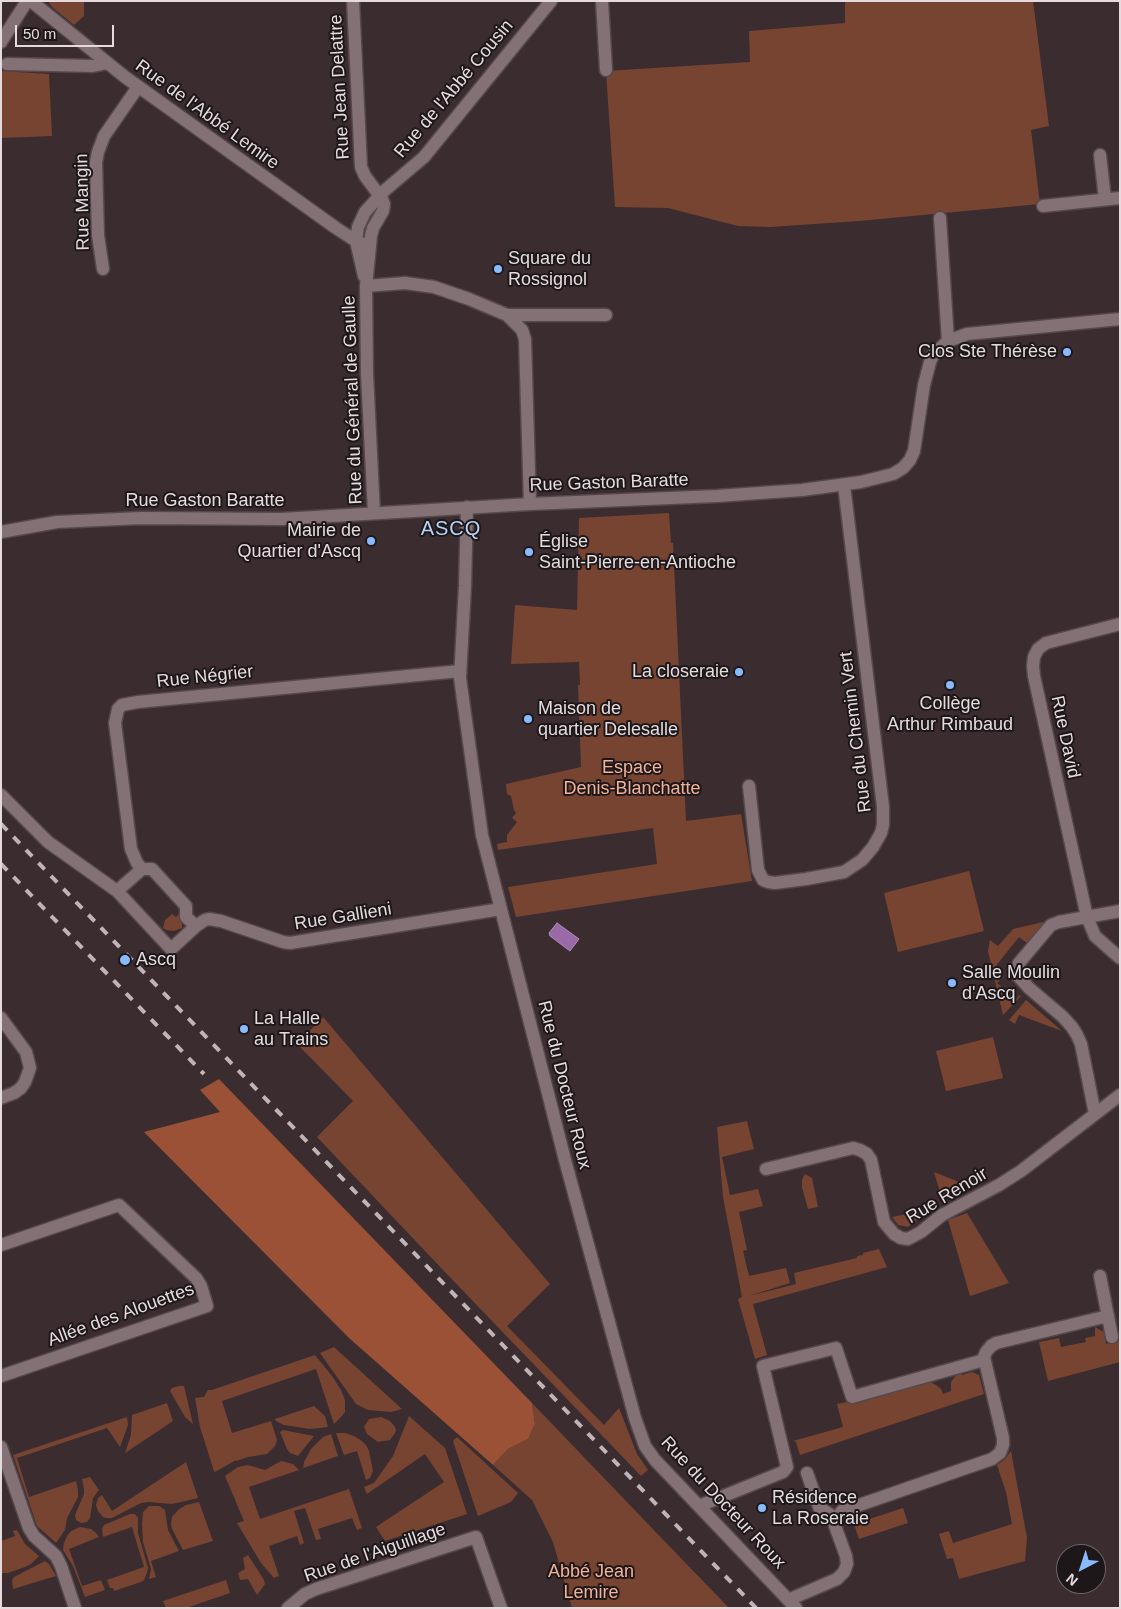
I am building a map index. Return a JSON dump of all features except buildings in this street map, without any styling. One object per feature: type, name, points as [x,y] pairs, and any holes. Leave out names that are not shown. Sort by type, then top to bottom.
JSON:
[{"type":"street","points":[[1,42],[27,1]]},
{"type":"street","name":"Rue de l'Abbé Lemire","points":[[31,1],[138,87],[356,241],[369,246]]},
{"type":"street","name":"Rue Jean Delattre","points":[[353,1],[361,167],[365,176],[380,195]]},
{"type":"street","name":"Rue de l'Abbé Cousin","points":[[380,195],[424,157],[551,1]]},
{"type":"street","points":[[602,1],[606,70]]},
{"type":"street","points":[[7,64],[93,66],[107,64]]},
{"type":"street","name":"Rue Mangin","points":[[103,269],[98,235],[96,162],[104,136],[138,87]]},
{"type":"street","points":[[1100,155],[1106,199]]},
{"type":"street","name":"Rue du Général de Gaulle","points":[[372,286],[356,241],[358,226],[363,215],[380,195],[384,206],[373,228],[369,246],[372,286],[367,374],[374,514]]},
{"type":"street","points":[[1043,206],[1120,198]]},
{"type":"street","points":[[940,218],[948,341]]},
{"type":"street","points":[[372,286],[405,283],[434,287],[507,315],[522,330],[525,340],[530,504]]},
{"type":"street","points":[[507,315],[606,314]]},
{"type":"street","name":"Rue Gaston Baratte","points":[[1,532],[57,522],[125,518],[269,520],[467,507],[802,490],[874,480],[893,474],[908,463],[914,451],[924,384],[930,362],[933,355],[948,341],[966,334],[1120,320]]},
{"type":"street","name":"Rue du Chemin Vert","points":[[749,786],[758,870],[763,880],[768,882],[806,879],[844,872],[862,860],[873,847],[881,833],[883,807],[844,485]]},
{"type":"street","name":"Rue du Docteur Roux","points":[[467,507],[460,671],[482,835],[565,1160],[635,1418],[649,1453],[792,1604]]},
{"type":"street","name":"Rue David","points":[[1120,624],[1046,643],[1038,649],[1034,657],[1033,666],[1087,917],[1095,936],[1120,958]]},
{"type":"street","name":"Rue Négrier","points":[[142,869],[131,849],[116,723],[118,709],[122,705],[460,671]]},
{"type":"street","points":[[1,795],[48,842],[117,891],[172,949],[196,926],[186,917],[186,906],[152,869],[142,869],[117,891]]},
{"type":"street","name":"Rue Gallieni","points":[[196,926],[205,920],[214,919],[290,943],[501,909]]},
{"type":"street","points":[[1094,1114],[1081,1044],[1077,1035],[1062,1017],[1028,988],[1018,976],[1017,970],[1019,963],[1051,925],[1120,911]]},
{"type":"street","points":[[1,1018],[26,1052],[30,1068],[21,1088],[1,1098]]},
{"type":"street","name":"Rue Renoir","points":[[766,1169],[853,1148],[860,1150],[867,1154],[871,1160],[884,1222],[894,1234],[908,1239],[921,1232],[942,1215],[1000,1185],[1021,1171],[1120,1095]]},
{"type":"street","name":"Allée des Alouettes","points":[[1,1245],[119,1205],[196,1278],[207,1306],[1,1376]]},
{"type":"street","points":[[1100,1276],[1112,1337]]},
{"type":"street","points":[[792,1604],[837,1579],[844,1572],[847,1564],[846,1556],[835,1526],[836,1519],[845,1509],[998,1456],[1003,1447],[1003,1438],[984,1360],[986,1352],[996,1343],[1108,1316]]},
{"type":"street","points":[[699,1506],[783,1472],[787,1468],[763,1366],[836,1348],[852,1397],[984,1360]]},
{"type":"street","points":[[1,1447],[29,1528],[34,1536],[56,1556],[75,1608]]},
{"type":"street","points":[[807,1473],[819,1507],[836,1519]]},
{"type":"street","name":"Rue de l'Aiguillage","points":[[288,1608],[305,1594],[316,1589],[476,1536],[501,1608]]},
{"type":"green space","points":[[48,1],[84,1],[84,16],[74,25],[52,7]]},
{"type":"green space","points":[[845,1],[1033,1],[1049,126],[1031,130],[1040,204],[859,221],[770,227],[738,226],[668,208],[615,207],[606,71],[750,62],[749,31],[845,23]]},
{"type":"green space","points":[[1,71],[49,74],[52,136],[1,138]]},
{"type":"green space","name":"Espace Denis-Blanchatte","points":[[669,513],[671,543],[673,543],[686,821],[741,814],[752,881],[516,917],[508,887],[657,864],[653,828],[498,850],[497,844],[507,842],[507,835],[517,822],[512,818],[516,813],[511,796],[507,794],[506,784],[581,767],[579,662],[511,664],[515,605],[577,610],[579,518]]},
{"type":"green space","points":[[969,871],[984,931],[898,952],[884,893]]},
{"type":"green space","points":[[183,910],[182,928],[174,931],[163,928],[165,920],[172,914],[176,917]]},
{"type":"green space","points":[[1048,921],[1027,943],[1019,937],[995,967],[1003,976],[997,983],[1016,999],[1021,996],[1003,1015],[988,951],[990,940],[998,946],[1013,929]]},
{"type":"green space","points":[[1026,1000],[1062,1031],[1019,1015],[1015,1024],[1009,1020]]},
{"type":"green space","points":[[323,1017],[550,1284],[507,1326],[604,1425],[619,1408],[637,1454],[648,1470],[641,1476],[317,1137],[353,1101],[297,1044]]},
{"type":"green space","points":[[993,1037],[1003,1078],[946,1091],[936,1051]]},
{"type":"green space","points":[[747,1121],[754,1149],[722,1157],[730,1195],[758,1189],[763,1206],[739,1212],[747,1250],[743,1251],[749,1276],[786,1268],[790,1283],[749,1296],[796,1284],[794,1273],[857,1258],[857,1256],[863,1255],[863,1253],[879,1249],[887,1267],[753,1304],[767,1355],[755,1359],[738,1299],[742,1297],[723,1197],[717,1127]]},
{"type":"green space","points":[[934,1172],[959,1182],[943,1202]]},
{"type":"green space","points":[[805,1174],[812,1178],[818,1207],[808,1209],[802,1187],[802,1180]]},
{"type":"green space","points":[[931,1209],[908,1227],[898,1225],[892,1217]]},
{"type":"green space","points":[[967,1213],[1009,1283],[970,1296],[948,1220]]},
{"type":"green space","points":[[1095,1327],[1104,1332],[1106,1344],[1120,1340],[1120,1362],[1048,1381],[1039,1342],[1059,1338],[1061,1347],[1086,1342],[1085,1338],[1095,1336]]},
{"type":"green space","points":[[334,1347],[402,1409],[391,1412],[368,1410],[356,1404],[320,1353]]},
{"type":"green space","points":[[315,1355],[341,1390],[345,1400],[345,1412],[341,1417],[334,1424],[316,1369],[222,1401],[232,1433],[271,1421],[277,1440],[275,1446],[267,1454],[236,1460],[215,1472],[200,1427],[195,1398],[204,1397],[208,1390]]},
{"type":"green space","points":[[972,1372],[979,1375],[984,1394],[800,1455],[796,1442],[793,1441],[843,1427],[837,1404],[848,1403],[928,1381],[941,1389],[943,1394],[951,1391],[951,1382],[956,1375]]},
{"type":"green space","points":[[184,1386],[193,1424],[185,1417],[170,1391],[172,1388]]},
{"type":"green space","points":[[167,1403],[173,1421],[125,1453],[131,1435],[132,1415]]},
{"type":"green space","name":"Abbé Jean Lemire","points":[[532,1403],[729,1608],[572,1608],[553,1542],[532,1500],[493,1465],[508,1449],[528,1439],[535,1424]]},
{"type":"green space","points":[[314,1406],[325,1416],[328,1427],[310,1429],[284,1425],[275,1419]]},
{"type":"green space","points":[[409,1416],[445,1448],[467,1514],[385,1541],[376,1527],[444,1482],[425,1454],[367,1494],[364,1487],[374,1483],[393,1456]]},
{"type":"green space","points":[[127,1417],[128,1425],[120,1447],[107,1428],[17,1458],[29,1497],[76,1481],[78,1497],[67,1518],[65,1530],[56,1543],[37,1526],[13,1455]]},
{"type":"green space","points":[[381,1417],[390,1421],[396,1430],[390,1440],[378,1442],[367,1434],[364,1427],[369,1419]]},
{"type":"green space","points":[[283,1430],[314,1436],[298,1456],[290,1453],[287,1449],[280,1432]]},
{"type":"green space","points":[[336,1433],[354,1436],[366,1445],[373,1471],[370,1478],[366,1480],[357,1451],[344,1455]]},
{"type":"green space","points":[[331,1434],[338,1456],[303,1468],[311,1449],[323,1437]]},
{"type":"green space","points":[[457,1437],[518,1493],[511,1502],[478,1516],[453,1441]]},
{"type":"green space","points":[[1011,1451],[1027,1538],[1025,1561],[959,1579],[953,1558],[947,1559],[939,1534],[949,1531],[953,1543],[1012,1524],[1006,1492],[997,1465]]},
{"type":"green space","points":[[281,1461],[293,1464],[299,1470],[249,1487],[260,1519],[349,1489],[362,1528],[357,1530],[352,1518],[318,1529],[321,1539],[316,1540],[305,1508],[294,1511],[304,1543],[300,1545],[297,1536],[269,1546],[279,1576],[274,1578],[261,1563],[237,1523],[244,1521],[225,1476],[238,1467],[248,1465],[265,1470]]},
{"type":"green space","points":[[186,1462],[198,1498],[172,1504],[141,1503],[112,1518],[103,1517],[98,1511],[96,1505],[98,1498],[102,1495],[112,1511]]},
{"type":"green space","points":[[90,1477],[99,1490],[93,1498],[90,1518],[87,1522],[81,1523],[76,1520],[75,1515],[84,1494],[82,1479]]},
{"type":"green space","points":[[199,1502],[213,1541],[183,1550],[172,1529],[172,1517],[186,1505]]},
{"type":"green space","points":[[149,1506],[159,1506],[165,1510],[168,1530],[179,1551],[151,1561],[156,1577],[149,1579],[151,1569],[143,1542],[142,1524],[143,1512]]},
{"type":"green space","points":[[903,1508],[908,1523],[859,1539],[854,1524]]},
{"type":"green space","points":[[130,1514],[135,1514],[138,1518],[138,1533],[148,1568],[147,1573],[141,1582],[114,1591],[113,1588],[110,1588],[107,1580],[144,1567],[132,1527],[103,1537],[102,1529],[104,1525]]},
{"type":"green space","points":[[80,1527],[91,1529],[99,1537],[69,1549],[82,1586],[101,1580],[105,1590],[85,1597],[73,1566],[63,1550],[67,1536],[71,1531]]},
{"type":"green space","points":[[17,1530],[25,1544],[39,1556],[25,1567],[8,1573],[1,1573],[1,1541],[15,1536],[13,1531]]},
{"type":"green space","points":[[248,1555],[265,1584],[257,1595],[248,1579],[240,1580],[238,1573],[245,1569],[243,1558]]},
{"type":"green space","points":[[45,1561],[56,1576],[13,1589],[12,1580],[14,1577]]},
{"type":"green space","points":[[226,1580],[230,1593],[186,1608],[166,1608],[163,1601]]},
{"type":"shaded area","points":[[557,923],[579,939],[570,951],[550,936],[549,933]]},
{"type":"shaded area","points":[[219,1079],[532,1403],[535,1424],[528,1439],[508,1449],[493,1465],[349,1338],[144,1132],[220,1112],[200,1090]]},
{"type":"railway","points":[[1,824],[756,1608]]},
{"type":"railway","points":[[1,864],[204,1074]]},
{"type":"place","name":"Square du Rossignol","points":[[498,269]]},
{"type":"place","name":"Clos Ste Thérèse","points":[[1067,352]]},
{"type":"place","name":"Mairie de Quartier d'Ascq","points":[[371,541]]},
{"type":"place","name":"Église Saint-Pierre-en-Antioche","points":[[529,552]]},
{"type":"place","name":"La closeraie","points":[[739,672]]},
{"type":"place","name":"Collège Arthur Rimbaud","points":[[950,685]]},
{"type":"place","name":"Maison de quartier Delesalle","points":[[528,719]]},
{"type":"place","name":"Ascq","points":[[125,960]]},
{"type":"place","name":"Salle Moulin d'Ascq","points":[[952,983]]},
{"type":"place","name":"La Halle au Trains","points":[[244,1029]]},
{"type":"place","name":"Résidence La Roseraie","points":[[762,1508]]},
{"type":"district","name":"ASCQ","points":[[451,529]]}]
